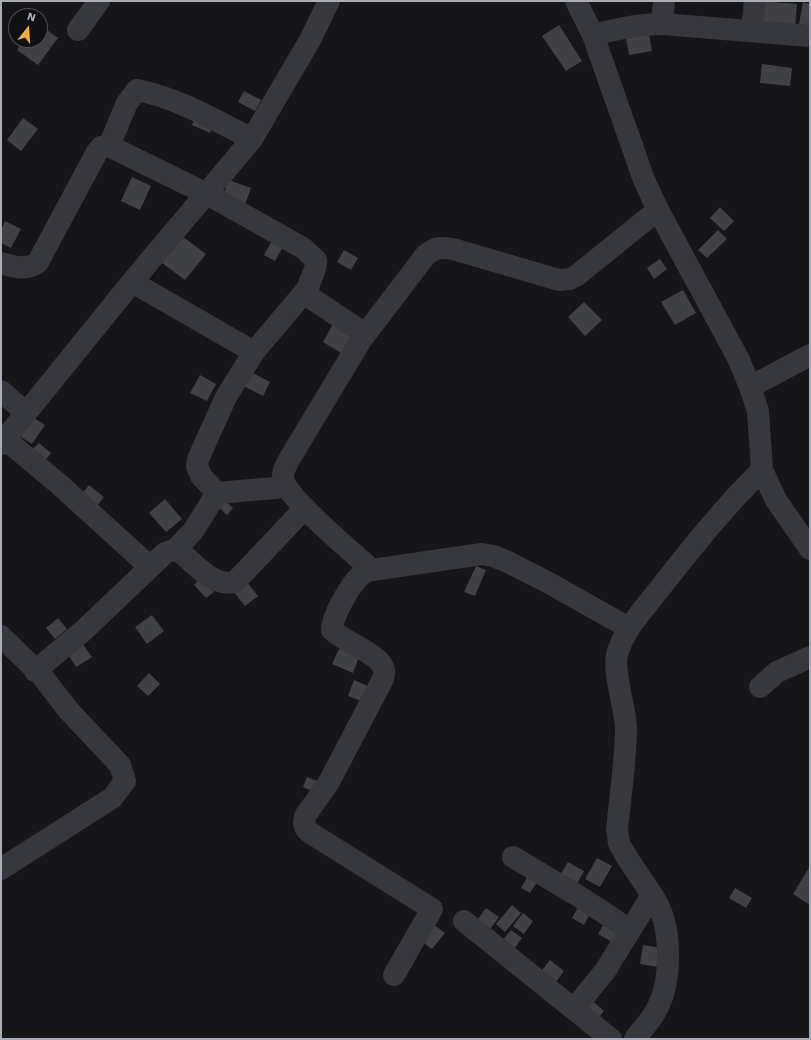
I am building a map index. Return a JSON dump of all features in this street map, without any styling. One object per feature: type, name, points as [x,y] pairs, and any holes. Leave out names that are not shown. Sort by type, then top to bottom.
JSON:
[{"type":"street","points":[[78,30],[99,1]]},
{"type":"street","points":[[150,567],[60,485],[3,442],[132,282],[252,139],[310,40],[329,1]]},
{"type":"street","points":[[576,1],[593,35],[644,180],[658,210],[738,358],[750,387],[758,411],[762,470],[776,500],[810,549]]},
{"type":"street","points":[[662,24],[664,1]]},
{"type":"street","points":[[752,30],[755,1]]},
{"type":"street","points":[[593,35],[647,24],[662,24],[752,30],[810,36]]},
{"type":"street","points":[[108,146],[127,102],[137,90],[155,94],[201,112],[252,139]]},
{"type":"street","points":[[1,263],[25,268],[32,267],[38,262],[97,152],[102,147],[108,146],[207,194],[286,238],[312,255],[316,260],[316,266],[307,288],[254,352],[220,406],[198,459],[198,472],[217,493]]},
{"type":"street","points":[[372,570],[305,508],[286,487],[282,477],[290,458],[365,334],[421,262],[433,249],[439,247],[453,249],[560,280],[570,279],[590,266],[658,210]]},
{"type":"street","points":[[132,282],[254,352]]},
{"type":"street","points":[[307,288],[308,296],[315,302],[365,334]]},
{"type":"street","points":[[750,387],[810,355]]},
{"type":"street","points":[[1,391],[26,413]]},
{"type":"street","points":[[635,1039],[655,1012],[660,1001],[667,975],[668,956],[666,928],[661,913],[652,895],[619,843],[617,830],[626,746],[626,726],[617,669],[617,656],[629,628],[672,573],[745,486],[762,470]]},
{"type":"street","points":[[217,493],[286,487]]},
{"type":"street","points":[[35,671],[83,631],[165,553],[176,549],[193,531],[217,493]]},
{"type":"street","points":[[176,549],[215,580],[229,584],[235,582],[305,508]]},
{"type":"street","points":[[394,976],[432,909],[312,834],[306,829],[304,823],[305,816],[329,782],[383,679],[385,671],[382,664],[332,630],[332,624],[337,611],[357,579],[363,573],[372,570],[482,554],[493,556],[549,583],[629,628]]},
{"type":"street","points":[[1,636],[35,671],[74,716],[120,765],[126,781],[112,798],[1,869]]},
{"type":"street","points":[[760,687],[777,672],[810,657]]},
{"type":"street","points":[[513,857],[580,897],[630,930]]},
{"type":"street","points":[[574,1009],[600,980],[652,895]]},
{"type":"street","points":[[464,921],[611,1039]]},
{"type":"building","points":[[759,1],[797,4],[795,28],[756,25]]},
{"type":"building","points":[[803,2],[810,4],[810,26],[799,24]]},
{"type":"building","points":[[559,25],[582,61],[566,71],[542,36]]},
{"type":"building","points":[[48,31],[58,38],[38,65],[17,50],[18,48],[48,48]]},
{"type":"building","points":[[649,34],[652,51],[629,55],[626,38]]},
{"type":"building","points":[[762,64],[792,68],[790,86],[760,83]]},
{"type":"building","points":[[244,91],[261,100],[255,111],[238,102]]},
{"type":"building","points":[[198,111],[216,119],[210,133],[192,125]]},
{"type":"building","points":[[23,118],[38,129],[21,151],[7,140]]},
{"type":"building","points":[[132,177],[151,186],[140,210],[121,201]]},
{"type":"building","points":[[229,180],[251,188],[245,205],[222,197]]},
{"type":"building","points":[[720,207],[734,221],[724,231],[710,218]]},
{"type":"building","points":[[5,221],[21,229],[11,248],[1,243],[1,230]]},
{"type":"building","points":[[718,230],[727,239],[707,258],[698,250]]},
{"type":"building","points":[[179,234],[206,254],[185,280],[158,260]]},
{"type":"building","points":[[274,237],[285,243],[275,261],[264,255]]},
{"type":"building","points":[[344,250],[358,258],[351,270],[337,262]]},
{"type":"building","points":[[660,259],[667,269],[654,279],[647,268]]},
{"type":"building","points":[[683,290],[696,313],[675,325],[661,302]]},
{"type":"building","points":[[584,302],[602,320],[585,336],[568,317]]},
{"type":"building","points":[[333,324],[354,337],[344,355],[323,342]]},
{"type":"building","points":[[247,370],[270,382],[263,396],[240,384]]},
{"type":"building","points":[[200,375],[216,384],[207,401],[190,393]]},
{"type":"building","points":[[34,418],[45,425],[32,444],[21,437]]},
{"type":"building","points":[[39,443],[51,453],[44,462],[31,451]]},
{"type":"building","points":[[89,485],[104,497],[97,506],[82,494]]},
{"type":"building","points":[[165,499],[182,519],[166,532],[149,513]]},
{"type":"building","points":[[223,499],[233,508],[227,515],[217,506]]},
{"type":"building","points":[[476,566],[486,570],[475,596],[464,592]]},
{"type":"building","points":[[201,578],[214,592],[206,598],[194,585]]},
{"type":"building","points":[[246,581],[258,596],[245,606],[233,591]]},
{"type":"building","points":[[152,615],[164,631],[147,644],[135,627]]},
{"type":"building","points":[[58,618],[67,629],[55,639],[46,628]]},
{"type":"building","points":[[82,643],[92,657],[76,667],[67,653]]},
{"type":"building","points":[[339,649],[359,657],[353,673],[332,664]]},
{"type":"building","points":[[149,673],[160,684],[148,696],[137,686]]},
{"type":"building","points":[[354,680],[370,687],[364,702],[348,696]]},
{"type":"building","points":[[307,777],[317,781],[312,791],[303,787]]},
{"type":"building","points":[[597,858],[612,866],[600,887],[585,879]]},
{"type":"building","points":[[568,862],[584,871],[576,886],[559,877]]},
{"type":"building","points":[[810,866],[810,905],[793,894]]},
{"type":"building","points":[[528,876],[537,882],[530,893],[521,888]]},
{"type":"building","points":[[735,888],[752,898],[746,908],[729,898]]},
{"type":"building","points":[[581,902],[593,908],[584,925],[572,918]]},
{"type":"building","points":[[512,905],[521,913],[505,932],[496,924]]},
{"type":"building","points":[[486,908],[499,917],[488,932],[475,923]]},
{"type":"building","points":[[523,913],[533,921],[524,934],[513,926]]},
{"type":"building","points":[[429,921],[445,933],[432,949],[416,938]]},
{"type":"building","points":[[605,922],[621,931],[614,943],[598,934]]},
{"type":"building","points":[[511,930],[522,938],[512,952],[500,943]]},
{"type":"building","points":[[643,945],[661,948],[658,967],[640,964]]},
{"type":"building","points":[[550,960],[564,971],[554,985],[539,974]]},
{"type":"building","points":[[589,998],[604,1011],[596,1021],[581,1008]]}]
